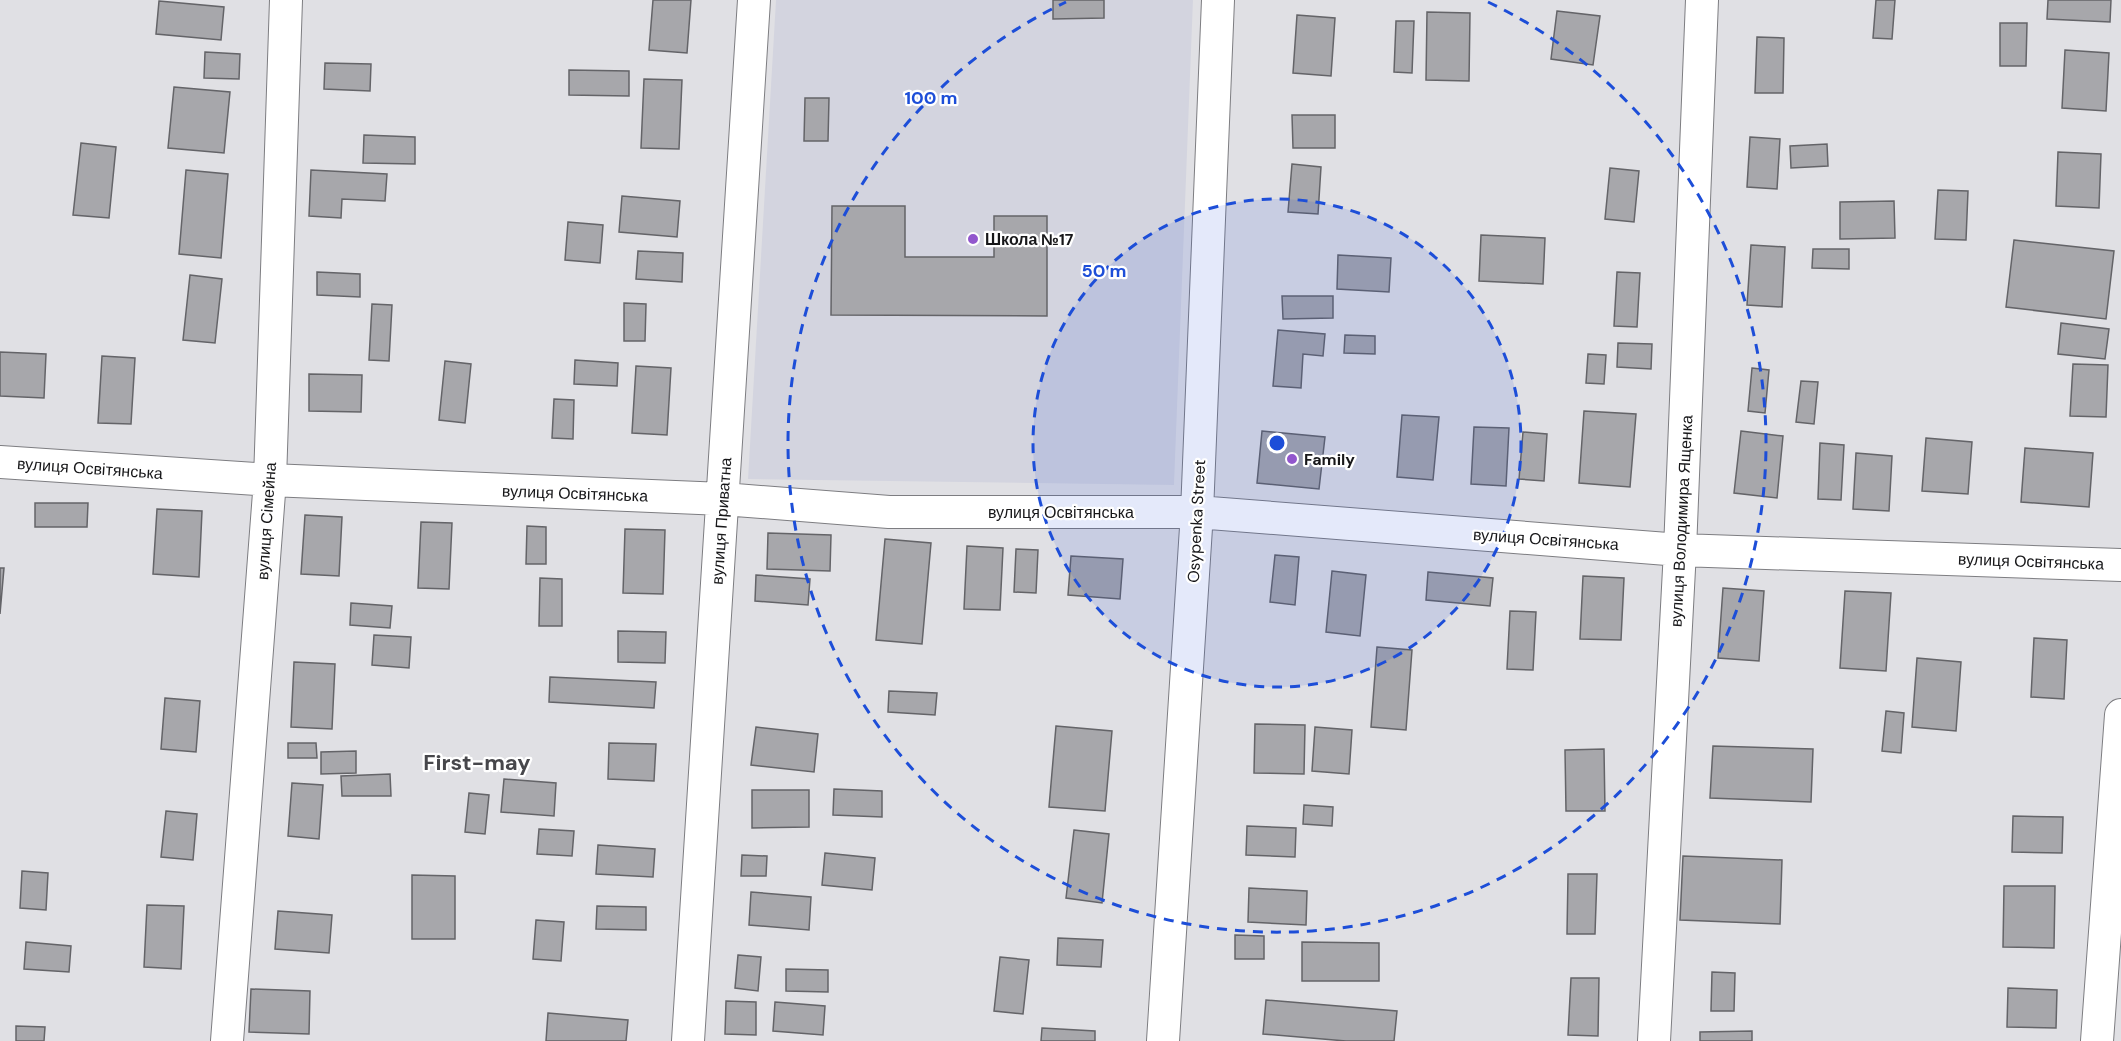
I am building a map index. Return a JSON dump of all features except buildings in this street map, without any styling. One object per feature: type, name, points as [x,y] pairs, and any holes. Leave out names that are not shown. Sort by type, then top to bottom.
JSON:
[{"type":"street","name":"вулиця Сімейна","points":[[226,1041],[270,480],[286,0]]},
{"type":"street","name":"вулиця Приватна","points":[[688,1041],[754,0]]},
{"type":"street","name":"Osypenka Street","points":[[1163,1041],[1197,512],[1218,0]]},
{"type":"street","name":"вулиця Володимира Ященка","points":[[1654,1041],[1680,550],[1702,0]]},
{"type":"street","name":"вулиця Освітянська","points":[[0,462],[270,480],[723,499],[889,512],[1197,512],[1680,550],[2121,565]]},
{"type":"street","points":[[2097,1041],[2121,715]]},
{"type":"shaded area","name":"Школа №17","points":[[776,0],[1193,0],[1174,485],[748,479]]},
{"type":"place","name":"Школа №17","points":[[973,239]]},
{"type":"place","name":"Family","points":[[1292,459]]},
{"type":"district","name":"First-may","points":[[477,762]]}]
